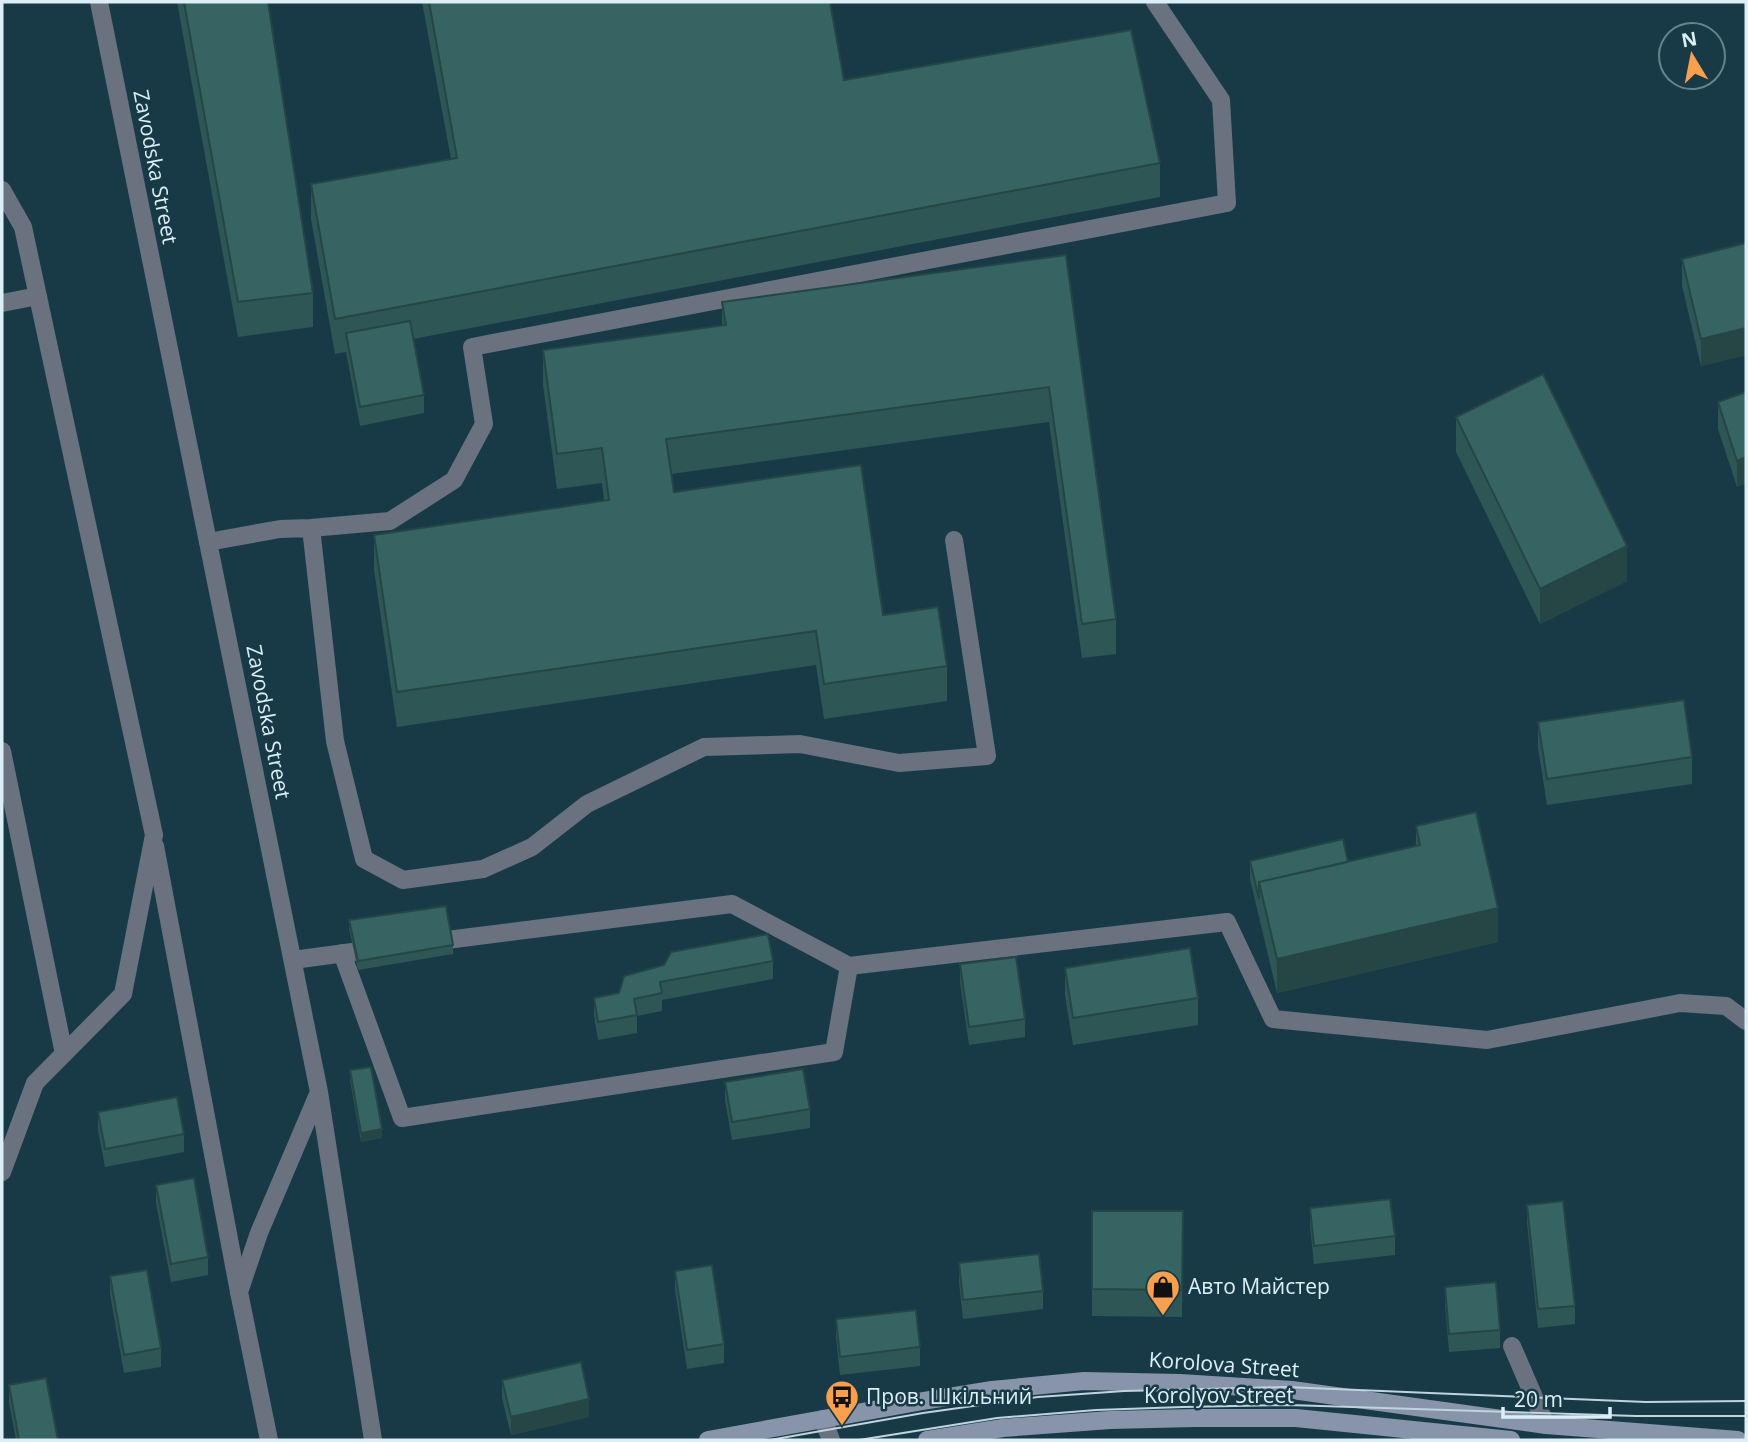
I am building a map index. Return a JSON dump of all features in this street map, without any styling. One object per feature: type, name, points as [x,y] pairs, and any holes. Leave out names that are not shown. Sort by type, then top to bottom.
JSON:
[{"type":"main road","name":"Korolova Street","points":[[708,1440],[992,1390],[1084,1381],[1180,1383],[1292,1390],[1546,1425],[1739,1440]]},
{"type":"main road","name":"Korolyov Street","points":[[927,1440],[1003,1428],[1110,1420],[1195,1418],[1296,1418],[1511,1440]]},
{"type":"main road","points":[[1546,1425],[1595,1440]]},
{"type":"street","name":"Zavodska Street","points":[[99,2],[319,1092],[373,1440]]},
{"type":"street","points":[[208,542],[279,528],[390,521],[454,480],[484,424],[472,347],[1227,203],[1221,100],[1155,2]]},
{"type":"street","points":[[2,190],[23,227],[38,296],[153,835],[269,1440]]},
{"type":"street","points":[[2,303],[38,296]]},
{"type":"street","points":[[311,528],[335,741],[364,859],[403,880],[483,869],[532,847],[587,804],[704,747],[800,744],[899,763],[987,756],[954,540]]},
{"type":"street","points":[[2,751],[64,1054]]},
{"type":"street","points":[[2,1172],[7,1144],[35,1083],[123,994],[153,835]]},
{"type":"street","points":[[293,960],[732,904],[849,966],[1227,922],[1273,1019],[1487,1040],[1680,1003],[1726,1006],[1746,1021]]},
{"type":"street","points":[[342,953],[402,1118],[834,1052],[849,966]]},
{"type":"street","points":[[239,1292],[258,1233],[319,1092]]},
{"type":"street","points":[[1512,1346],[1546,1425]]},
{"type":"street","points":[[823,1419],[831,1440]]},
{"type":"street","points":[[1739,1440],[1746,1435]]},
{"type":"building","points":[[184,2],[268,2],[313,293],[238,302]]},
{"type":"building","points":[[429,2],[830,2],[844,80],[1131,30],[1160,163],[335,319],[311,184],[457,158]]},
{"type":"building","points":[[1746,243],[1746,328],[1701,339],[1682,259]]},
{"type":"building","points":[[1066,255],[1116,619],[1082,624],[1049,387],[666,439],[674,492],[861,465],[883,615],[938,607],[947,666],[824,684],[816,631],[397,692],[374,535],[609,500],[602,448],[557,454],[543,350],[726,325],[722,302]]},
{"type":"building","points":[[410,321],[424,395],[360,407],[346,333]]},
{"type":"building","points":[[1543,374],[1627,546],[1540,589],[1456,417]]},
{"type":"building","points":[[1746,392],[1746,457],[1737,461],[1718,402]]},
{"type":"building","points":[[1684,700],[1692,757],[1547,779],[1538,722]]},
{"type":"building","points":[[1476,812],[1498,908],[1277,959],[1259,882],[1420,845],[1416,826]]},
{"type":"building","points":[[1343,839],[1348,862],[1259,882],[1259,899],[1250,861]]},
{"type":"building","points":[[446,906],[453,945],[358,961],[349,920]]},
{"type":"building","points":[[768,934],[773,961],[660,982],[662,993],[634,999],[637,1015],[598,1022],[594,998],[619,993],[624,976],[664,965],[671,952]]},
{"type":"building","points":[[1190,948],[1198,998],[1073,1018],[1065,968]]},
{"type":"building","points":[[1016,957],[1025,1019],[969,1027],[960,964]]},
{"type":"building","points":[[371,1067],[382,1129],[361,1133],[350,1070]]},
{"type":"building","points":[[803,1069],[810,1109],[732,1122],[725,1082]]},
{"type":"building","points":[[177,1097],[184,1134],[105,1149],[98,1112]]},
{"type":"building","points":[[194,1178],[208,1257],[171,1264],[156,1185]]},
{"type":"building","points":[[1390,1199],[1395,1236],[1314,1246],[1310,1208]]},
{"type":"building","points":[[1563,1201],[1575,1306],[1538,1309],[1527,1205]]},
{"type":"building","points":[[1092,1211],[1183,1211],[1182,1290],[1092,1289]]},
{"type":"building","points":[[1039,1254],[1043,1291],[963,1300],[959,1263]]},
{"type":"building","points":[[712,1265],[724,1344],[687,1350],[675,1271]]},
{"type":"building","points":[[147,1270],[161,1348],[124,1355],[110,1276]]},
{"type":"building","points":[[1496,1282],[1500,1330],[1449,1334],[1445,1287]]},
{"type":"building","points":[[916,1310],[920,1347],[840,1357],[836,1319]]},
{"type":"building","points":[[581,1362],[589,1399],[511,1417],[502,1380]]},
{"type":"building","points":[[46,1378],[58,1440],[19,1440],[9,1385]]},
{"type":"tram line","points":[[770,1440],[923,1413],[1038,1397],[1124,1391],[1286,1387],[1646,1402],[1746,1401]]},
{"type":"tram line","points":[[859,1440],[997,1418],[1096,1410],[1183,1407],[1289,1405],[1636,1416],[1746,1416]]},
{"type":"place","name":"Авто Майстер","points":[[1163,1317]]},
{"type":"place","name":"Пров. Шкільний","points":[[842,1427]]}]
